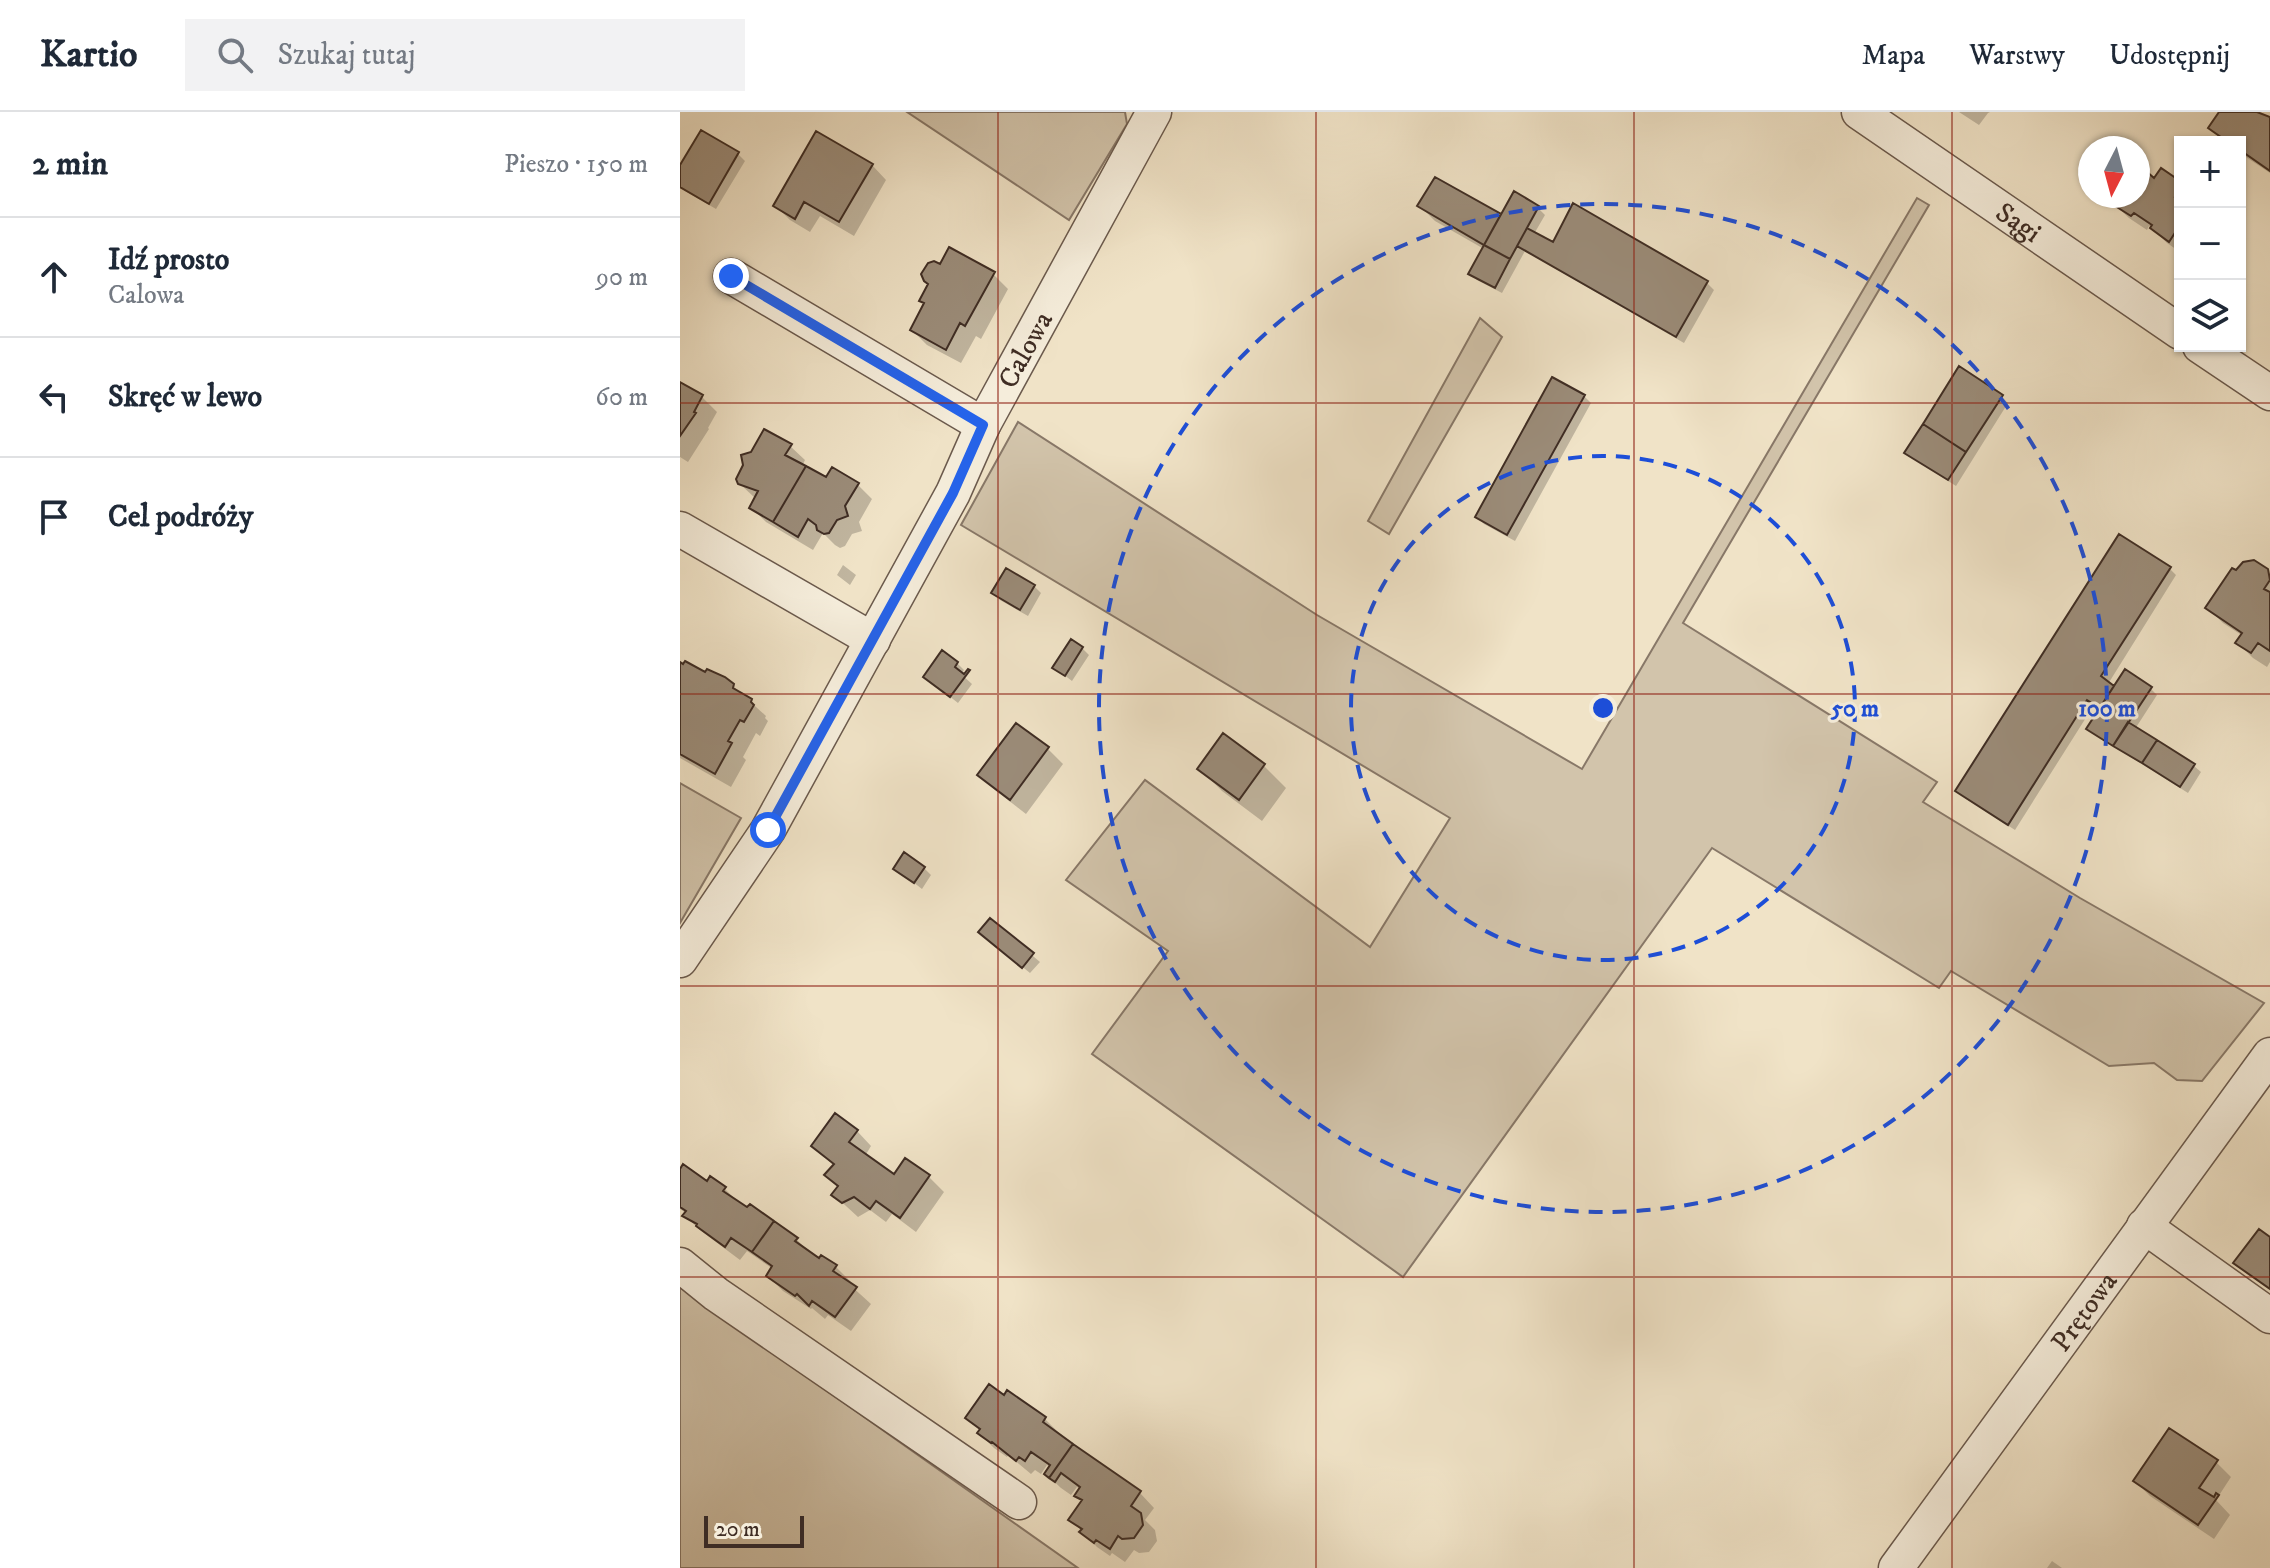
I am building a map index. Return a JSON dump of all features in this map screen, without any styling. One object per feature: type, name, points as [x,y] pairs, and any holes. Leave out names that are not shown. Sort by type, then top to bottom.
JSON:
[{"type":"street","name":"Calowa","points":[[680,960],[768,830],[953,493],[983,425],[1154,112]]},
{"type":"street","name":"Sągi","points":[[1859,112],[2174,328]]},
{"type":"street","points":[[731,276],[983,425]]},
{"type":"street","points":[[2209,352],[2270,393]]},
{"type":"street","points":[[680,529],[873,640]]},
{"type":"street","name":"Prętowa","points":[[1896,1568],[2270,1055]]},
{"type":"street","points":[[2144,1226],[2270,1316]]},
{"type":"street","points":[[680,1265],[716,1294],[1019,1502]]},
{"type":"shaded area","points":[[907,112],[1125,112],[1127,124],[1069,220]]},
{"type":"shaded area","points":[[1917,198],[1929,205],[1683,623],[1937,782],[1923,802],[2080,898],[2264,1003],[2202,1081],[2177,1080],[2154,1063],[2109,1066],[1951,971],[1939,988],[1712,848],[1403,1277],[1092,1054],[1168,951],[1066,880],[1145,780],[1370,947],[1450,818],[961,525],[1018,422],[1317,615],[1582,769]]},
{"type":"shaded area","points":[[1480,318],[1502,337],[1389,534],[1368,521]]},
{"type":"shaded area","points":[[680,783],[741,818],[680,923]]},
{"type":"shaded area","points":[[680,1287],[1078,1568],[680,1568]]},
{"type":"building","points":[[2219,112],[2257,112],[2270,117],[2270,171],[2246,154],[2246,136],[2219,136],[2208,128]]},
{"type":"building","points":[[701,130],[739,152],[709,204],[680,187],[680,165]]},
{"type":"building","points":[[816,131],[873,164],[839,222],[804,202],[795,219],[773,206]]},
{"type":"building","points":[[2161,168],[2174,177],[2174,234],[2169,242],[2150,228],[2152,225],[2134,213],[2131,216],[2118,208],[2150,208],[2150,174],[2154,178]]},
{"type":"building","points":[[1435,177],[1501,214],[1484,245],[1417,206]]},
{"type":"building","points":[[1514,191],[1539,206],[1510,259],[1484,245]]},
{"type":"building","points":[[1573,203],[1708,281],[1676,337],[1517,246],[1527,228],[1553,242]]},
{"type":"building","points":[[1484,245],[1510,259],[1495,288],[1468,274]]},
{"type":"building","points":[[949,247],[995,272],[965,326],[960,323],[946,350],[910,330],[924,303],[919,301],[928,284],[921,274],[928,263],[934,261],[940,264]]},
{"type":"building","points":[[1959,366],[2003,395],[1966,452],[1923,424]]},
{"type":"building","points":[[1552,377],[1585,395],[1507,535],[1475,517]]},
{"type":"building","points":[[680,382],[703,395],[696,413],[680,436]]},
{"type":"building","points":[[1923,424],[1966,452],[1948,480],[1904,453]]},
{"type":"building","points":[[764,429],[792,444],[785,455],[806,466],[773,522],[749,508],[758,491],[738,484],[736,479],[743,465],[741,455],[751,452]]},
{"type":"building","points":[[806,466],[826,477],[832,467],[859,483],[845,506],[848,516],[837,520],[829,533],[817,530],[808,519],[798,537],[773,522]]},
{"type":"building","points":[[2119,534],[2171,567],[2101,676],[2114,686],[2100,708],[2087,700],[2008,825],[1955,791]]},
{"type":"building","points":[[2254,560],[2268,569],[2270,580],[2264,589],[2270,592],[2270,651],[2258,643],[2251,653],[2235,643],[2242,633],[2205,608],[2232,568],[2236,570],[2243,562]]},
{"type":"building","points":[[1006,568],[1035,585],[1020,610],[991,593]]},
{"type":"building","points":[[1071,639],[1083,647],[1065,676],[1052,668]]},
{"type":"building","points":[[942,650],[958,662],[955,667],[964,674],[970,670],[950,697],[923,677]]},
{"type":"building","points":[[685,661],[705,672],[707,669],[725,677],[734,684],[733,688],[752,699],[754,705],[744,722],[740,720],[728,741],[732,743],[715,774],[680,754],[680,662],[683,664]]},
{"type":"building","points":[[2125,669],[2152,687],[2113,746],[2086,729]]},
{"type":"building","points":[[2128,722],[2157,740],[2142,763],[2113,746]]},
{"type":"building","points":[[1016,723],[1049,747],[1010,800],[977,775]]},
{"type":"building","points":[[1223,733],[1265,764],[1239,800],[1197,769]]},
{"type":"building","points":[[2157,740],[2195,764],[2180,787],[2142,763]]},
{"type":"building","points":[[904,852],[925,867],[914,883],[893,869]]},
{"type":"building","points":[[990,918],[1034,953],[1022,968],[978,932]]},
{"type":"building","points":[[835,1113],[858,1130],[849,1142],[894,1174],[905,1158],[930,1175],[900,1218],[876,1201],[870,1209],[854,1197],[842,1203],[831,1195],[838,1186],[824,1175],[834,1164],[811,1146]]},
{"type":"building","points":[[683,1164],[707,1181],[710,1176],[726,1187],[723,1191],[747,1207],[750,1204],[774,1221],[752,1252],[731,1238],[725,1247],[682,1216],[686,1211],[680,1207],[680,1169]]},
{"type":"building","points":[[774,1221],[819,1258],[821,1255],[837,1265],[833,1271],[857,1287],[835,1317],[812,1301],[809,1306],[797,1294],[795,1296],[766,1276],[772,1266],[752,1252]]},
{"type":"building","points":[[2259,1229],[2270,1237],[2270,1289],[2233,1263]]},
{"type":"building","points":[[989,1384],[1004,1395],[1007,1390],[1046,1417],[1043,1422],[1073,1444],[1049,1478],[1044,1474],[1050,1465],[1031,1452],[1025,1461],[1019,1457],[1016,1461],[977,1433],[980,1429],[965,1418]]},
{"type":"building","points":[[2169,1428],[2218,1460],[2199,1488],[2214,1497],[2216,1493],[2219,1495],[2198,1525],[2133,1481]]},
{"type":"building","points":[[1073,1444],[1141,1491],[1131,1506],[1141,1513],[1143,1525],[1134,1538],[1122,1539],[1118,1536],[1110,1549],[1096,1540],[1094,1543],[1079,1532],[1082,1529],[1068,1520],[1082,1500],[1074,1496],[1080,1487],[1061,1473],[1055,1482],[1049,1478]]},
{"type":"route","points":[[731,276],[983,425],[953,493],[768,830]]}]
